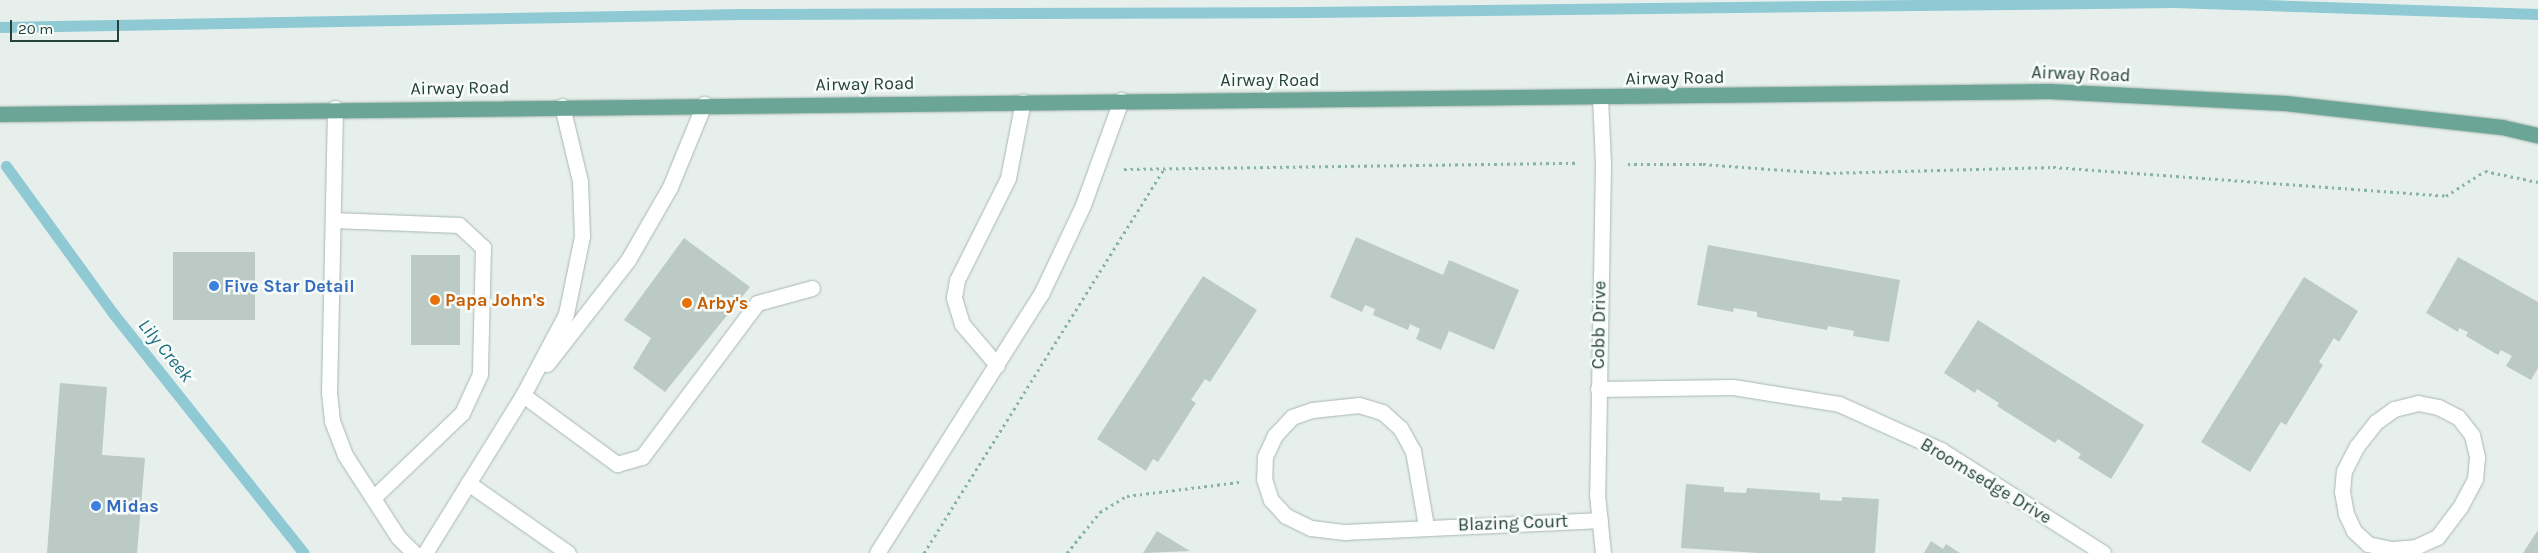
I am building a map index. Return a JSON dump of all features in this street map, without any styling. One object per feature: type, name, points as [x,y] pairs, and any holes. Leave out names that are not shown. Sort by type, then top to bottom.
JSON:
[{"type":"main road","name":"Airway Road","points":[[0,114],[335,108],[1121,100],[1600,98],[2049,91],[2284,103],[2502,127],[2538,135]]},
{"type":"street","name":"Cobb Drive","points":[[1600,98],[1603,164],[1597,494],[1603,553]]},
{"type":"street","points":[[877,553],[1041,294],[1083,205],[1121,100]]},
{"type":"street","points":[[997,365],[962,324],[954,296],[957,280],[1008,178],[1023,101]]},
{"type":"street","points":[[523,395],[628,260],[670,187],[704,104]]},
{"type":"street","points":[[425,553],[523,395],[566,314],[582,236],[580,181],[562,106]]},
{"type":"street","points":[[335,108],[329,392],[332,422],[346,455],[398,538],[414,553]]},
{"type":"street","points":[[333,220],[460,225],[483,247],[480,374],[462,413],[373,498]]},
{"type":"street","points":[[523,395],[617,464],[642,457],[757,303],[812,288]]},
{"type":"street","name":"Broomsedge Drive","points":[[1598,389],[1733,387],[1839,404],[1941,450],[2103,553]]},
{"type":"street","points":[[2418,403],[2438,407],[2458,417],[2472,435],[2477,457],[2475,479],[2460,507],[2437,536],[2416,547],[2366,548],[2354,531],[2342,492],[2344,471],[2357,446],[2376,422],[2394,409],[2418,403]]},
{"type":"street","name":"Blazing Court","points":[[1426,526],[1413,451],[1400,428],[1382,412],[1359,405],[1335,405],[1292,417],[1275,435],[1265,456],[1264,479],[1271,500],[1286,516],[1311,528],[1346,532],[1426,526],[1600,520]]},
{"type":"street","points":[[468,482],[568,553]]},
{"type":"path","points":[[1096,170],[1703,164],[1827,173],[2053,167],[2446,196],[2485,171],[2538,182]]},
{"type":"path","points":[[924,553],[1165,168]]},
{"type":"path","points":[[1067,553],[1100,512],[1127,496],[1264,479]]},
{"type":"building","points":[[1356,237],[1443,275],[1449,260],[1519,290],[1494,350],[1449,331],[1441,350],[1416,339],[1420,329],[1410,324],[1408,330],[1373,315],[1375,309],[1365,305],[1362,312],[1330,297]]},
{"type":"building","name":"Arby's","points":[[684,238],[750,287],[665,392],[633,368],[651,338],[624,320]]},
{"type":"building","points":[[1708,245],[1900,280],[1889,342],[1853,336],[1854,331],[1828,326],[1827,330],[1757,317],[1757,312],[1734,308],[1733,312],[1697,305]]},
{"type":"building","name":"Five Star Detail","points":[[173,252],[255,252],[255,320],[173,320]]},
{"type":"building","name":"Papa John's","points":[[411,255],[460,255],[460,345],[411,345]]},
{"type":"building","points":[[2458,257],[2538,302],[2538,368],[2531,380],[2506,366],[2512,356],[2501,350],[2498,355],[2466,336],[2468,332],[2459,328],[2458,332],[2426,313]]},
{"type":"building","points":[[1203,276],[1257,310],[1210,382],[1205,379],[1191,400],[1196,403],[1158,462],[1153,459],[1146,471],[1097,439]]},
{"type":"building","points":[[2304,277],[2358,311],[2339,342],[2334,338],[2319,362],[2323,365],[2286,425],[2281,422],[2250,472],[2201,442]]},
{"type":"building","points":[[1978,320],[2144,425],[2111,479],[2078,458],[2081,454],[2058,439],[2055,443],[1997,406],[1999,403],[1977,389],[1975,393],[1944,373]]},
{"type":"building","name":"Midas","points":[[60,383],[107,387],[102,455],[145,458],[137,553],[47,553]]},
{"type":"building","points":[[1686,484],[1724,487],[1724,492],[1746,493],[1747,488],[1820,493],[1820,500],[1842,501],[1842,497],[1879,499],[1875,553],[1759,553],[1681,548]]},
{"type":"building","points":[[2538,530],[2538,553],[2523,553]]},
{"type":"building","points":[[1157,531],[1190,551],[1143,553]]},
{"type":"building","points":[[1931,541],[1943,549],[1946,544],[1960,553],[1924,553]]},
{"type":"waterway","points":[[0,27],[741,14],[1310,12],[2174,2],[2538,14]]},
{"type":"waterway","name":"Lily Creek","points":[[6,166],[112,312],[304,553]]},
{"type":"place","name":"Five Star Detail","points":[[214,286]]},
{"type":"place","name":"Papa John's","points":[[435,300]]},
{"type":"place","name":"Arby's","points":[[687,303]]},
{"type":"place","name":"Midas","points":[[96,506]]}]
